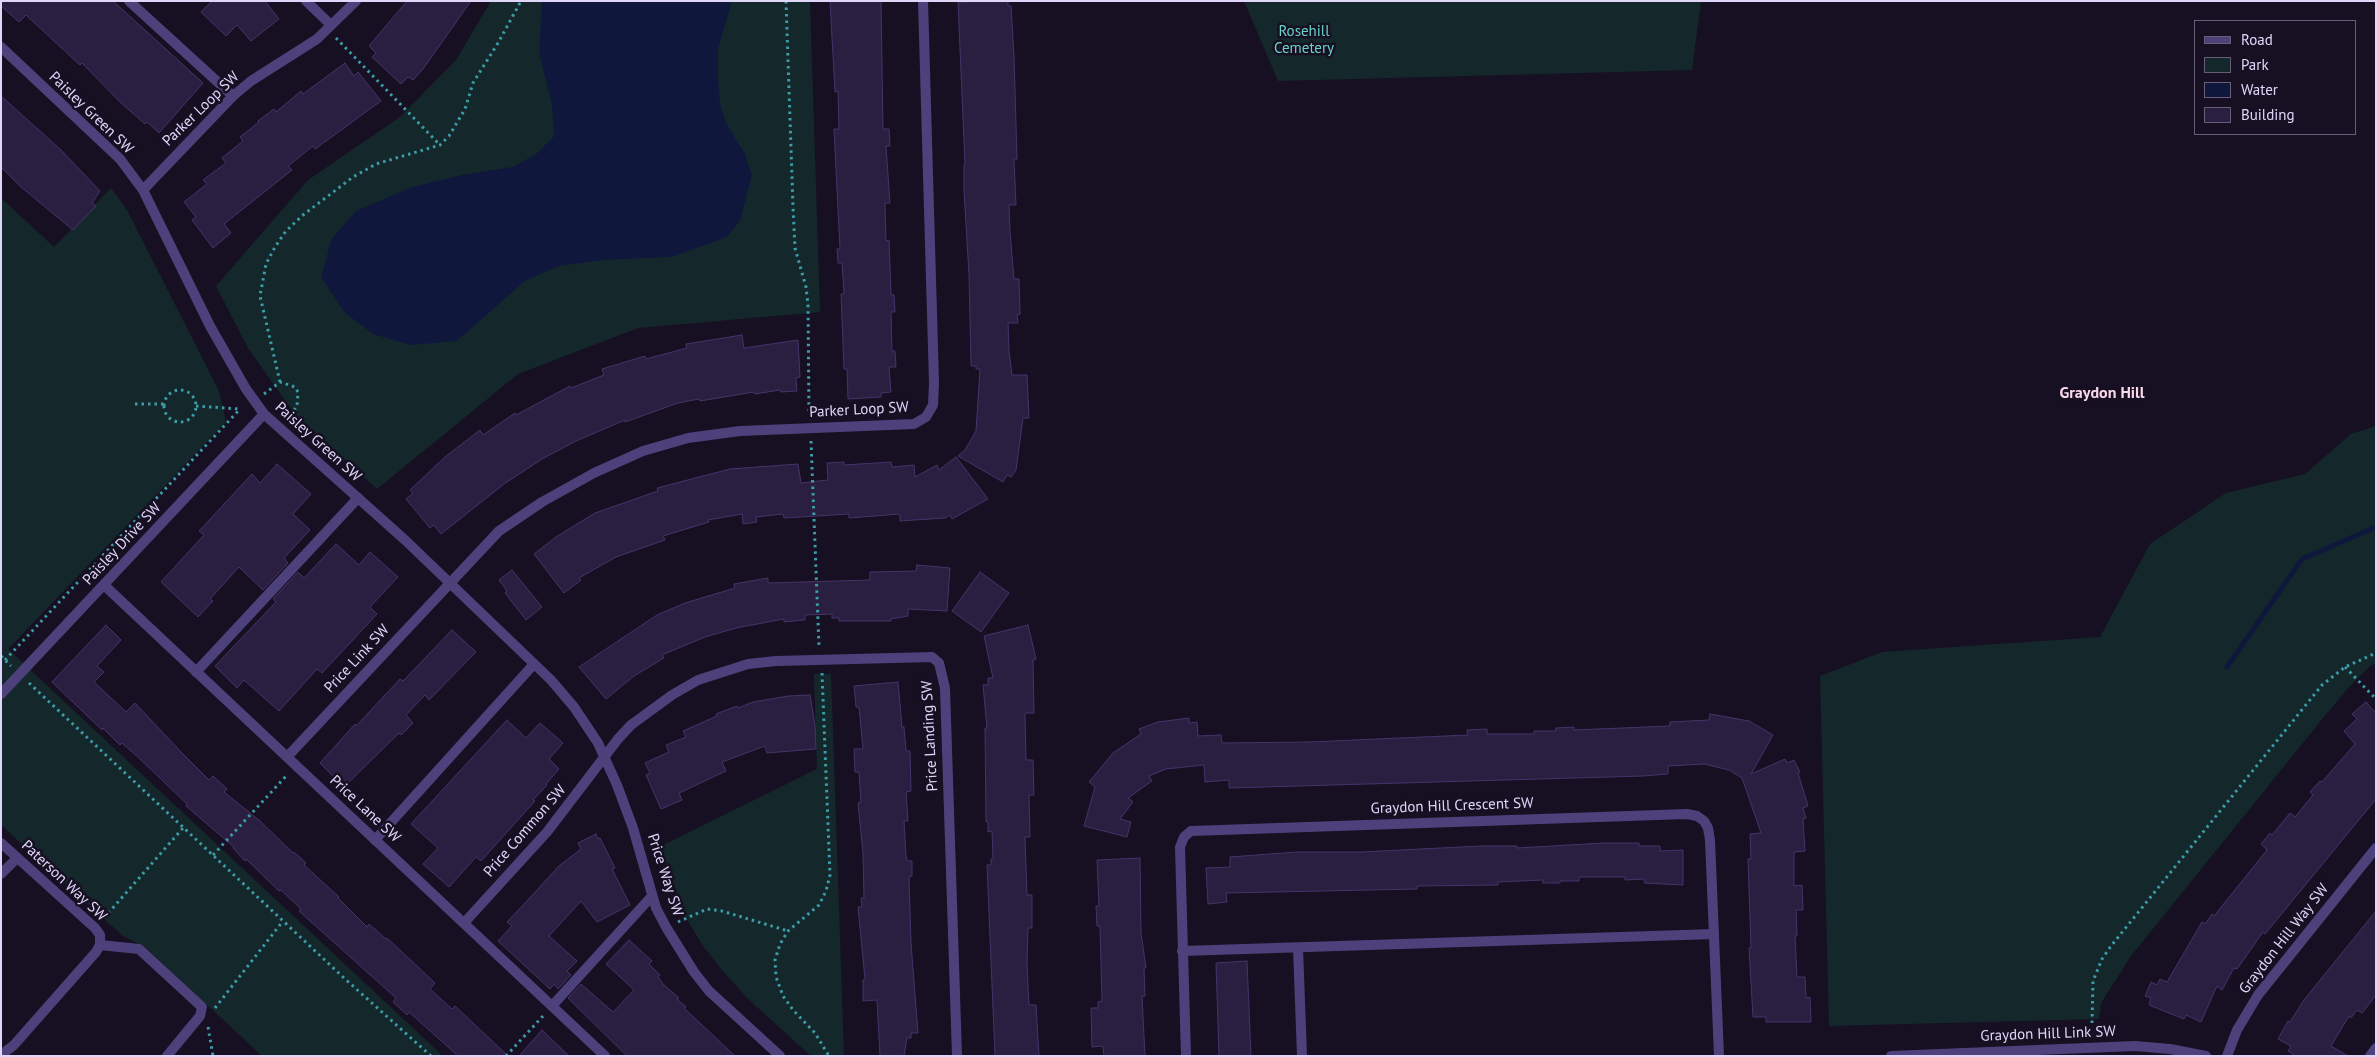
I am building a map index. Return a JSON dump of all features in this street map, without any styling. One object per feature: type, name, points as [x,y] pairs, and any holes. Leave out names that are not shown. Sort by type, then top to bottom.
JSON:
[{"type":"street","points":[[129,1],[233,96]]},
{"type":"street","points":[[306,1],[331,25]]},
{"type":"street","name":"Parker Loop SW","points":[[143,190],[233,96],[262,73],[301,51],[356,1]]},
{"type":"street","name":"Parker Loop SW","points":[[450,583],[499,532],[542,502],[594,473],[643,451],[688,438],[740,430],[914,424],[926,417],[933,405],[934,383],[923,1]]},
{"type":"street","name":"Paisley Green SW","points":[[1,47],[114,154],[143,190],[210,326],[264,414],[450,583],[534,664],[574,707],[589,728],[604,756]]},
{"type":"street","name":"Paisley Drive SW","points":[[1,694],[264,414]]},
{"type":"street","points":[[196,672],[358,498]]},
{"type":"street","name":"Price Link SW","points":[[287,757],[450,583]]},
{"type":"street","name":"Price Lane SW","points":[[104,585],[604,1056]]},
{"type":"street","name":"Price Landing SW","points":[[604,756],[631,725],[672,695],[698,680],[724,671],[748,664],[776,661],[911,656],[932,657],[939,663],[945,688],[957,1056]]},
{"type":"street","points":[[376,840],[534,664]]},
{"type":"street","name":"Price Way SW","points":[[604,756],[633,828],[652,896],[666,927],[694,972],[709,990],[780,1056]]},
{"type":"street","name":"Price Common SW","points":[[464,923],[547,832],[604,756]]},
{"type":"street","name":"Graydon Hill Crescent SW","points":[[1186,1056],[1180,847],[1184,837],[1191,831],[1686,814],[1697,816],[1704,820],[1708,828],[1719,1056]]},
{"type":"street","name":"Paterson Way SW","points":[[1,843],[95,928],[100,935],[100,944],[96,952],[14,1045],[1,1055]]},
{"type":"street","name":"Graydon Hill Way SW","points":[[2227,1056],[2237,1030],[2258,995],[2376,848]]},
{"type":"street","points":[[1,874],[17,858]]},
{"type":"street","points":[[552,1006],[652,896]]},
{"type":"street","points":[[1182,950],[1714,934]]},
{"type":"street","points":[[100,944],[139,949],[202,1007],[200,1016],[167,1056]]},
{"type":"street","points":[[1298,948],[1302,1056]]},
{"type":"street","name":"Graydon Hill Link SW","points":[[1891,1056],[2134,1046],[2170,1049],[2206,1056]]},
{"type":"street","points":[[2370,1056],[2376,1048]]},
{"type":"path","points":[[280,382],[260,296],[266,264],[275,247],[286,231],[303,215],[353,177],[376,164],[440,145],[449,136],[465,109],[473,83],[521,1]]},
{"type":"path","points":[[786,1],[795,248],[806,287],[808,305],[809,414]]},
{"type":"path","points":[[331,25],[336,38],[440,145]]},
{"type":"path","points":[[196,406],[244,409],[280,382]]},
{"type":"path","points":[[277,426],[297,407],[299,400],[295,387],[280,382]]},
{"type":"path","points":[[178,390],[188,392],[196,406],[188,419],[179,421],[170,418],[164,404],[168,394],[178,390]]},
{"type":"path","points":[[135,404],[164,404]]},
{"type":"path","points":[[5,660],[240,409]]},
{"type":"path","points":[[811,442],[819,647]]},
{"type":"path","points":[[2092,1023],[2094,981],[2102,959],[2111,946],[2322,685],[2345,667],[2376,653]]},
{"type":"path","points":[[2345,667],[2376,699]]},
{"type":"path","points":[[20,674],[183,828],[431,1056]]},
{"type":"path","points":[[822,674],[830,875],[826,892],[819,906],[788,931],[780,944],[775,960],[776,977],[783,996],[793,1010],[815,1033],[829,1056]]},
{"type":"path","points":[[213,855],[296,765]]},
{"type":"path","points":[[95,928],[183,828]]},
{"type":"path","points":[[666,927],[707,909],[722,911],[788,931]]},
{"type":"path","points":[[213,1011],[284,921]]},
{"type":"path","points":[[506,1056],[552,1006]]},
{"type":"path","points":[[207,1018],[212,1056]]},
{"type":"green space","points":[[491,1],[810,1],[820,312],[638,328],[518,374],[377,489],[296,415],[248,348],[216,286],[308,180],[400,117],[456,60]]},
{"type":"green space","name":"Rosehill Cemetery","points":[[1244,1],[1701,1],[1692,70],[1278,81]]},
{"type":"green space","points":[[111,188],[127,210],[219,391],[226,422],[8,649],[443,1056],[262,1056],[145,947],[123,936],[1,825],[1,198],[54,247]]},
{"type":"green space","points":[[2376,426],[2376,663],[2370,666],[2350,686],[2323,718],[2131,956],[2101,1003],[2099,1019],[1829,1026],[1820,676],[1882,652],[2100,637],[2150,544],[2226,493],[2305,474],[2351,434]]},
{"type":"green space","points":[[814,674],[831,674],[844,1056],[811,1056],[747,998],[722,970],[703,946],[686,918],[661,846],[817,769]]},
{"type":"water","points":[[542,1],[732,1],[718,49],[718,79],[720,104],[727,125],[745,154],[752,175],[740,221],[727,237],[672,257],[602,260],[559,266],[525,281],[457,341],[411,345],[373,334],[344,312],[321,277],[332,238],[356,211],[412,187],[462,175],[512,167],[535,155],[554,136],[552,105],[539,53]]},
{"type":"building","points":[[1,1],[113,1],[203,83],[159,133],[147,122],[145,124],[121,103],[82,63],[80,65],[26,15],[19,22],[1,6]]},
{"type":"building","points":[[212,1],[265,1],[279,19],[251,41],[237,25],[226,36],[201,12]]},
{"type":"building","points":[[407,1],[471,1],[423,69],[413,80],[408,77],[401,84],[372,57],[376,53],[369,46]]},
{"type":"building","points":[[830,1],[881,1],[883,129],[889,129],[890,146],[886,146],[890,203],[885,203],[886,241],[889,240],[891,295],[894,295],[895,312],[891,312],[892,351],[895,351],[896,367],[889,367],[891,392],[881,393],[881,397],[848,399],[847,369],[844,369],[841,294],[844,294],[842,263],[838,263],[837,249],[840,249],[834,129],[839,129],[838,91],[835,92]]},
{"type":"building","points":[[1008,1],[1008,6],[1011,6],[1014,56],[1017,159],[1014,159],[1016,205],[1009,205],[1010,232],[1014,279],[1019,279],[1020,314],[1017,315],[1018,323],[1008,323],[1009,351],[1012,375],[1027,375],[1029,418],[1023,418],[1016,470],[1011,477],[1007,475],[1003,482],[958,456],[965,450],[976,431],[980,369],[976,369],[976,366],[971,366],[958,2]]},
{"type":"building","points":[[345,63],[354,76],[358,72],[381,101],[315,149],[313,146],[288,166],[292,170],[224,224],[231,233],[213,248],[192,220],[196,217],[184,202],[207,184],[203,180],[226,163],[222,158],[243,141],[240,137],[258,121],[274,109],[276,112],[301,91],[303,94]]},
{"type":"building","points":[[1,96],[61,150],[100,191],[92,203],[96,206],[73,230],[21,187],[1,167]]},
{"type":"building","points":[[742,335],[744,348],[798,340],[800,377],[796,378],[797,391],[781,392],[780,390],[755,394],[754,392],[700,401],[699,399],[678,403],[625,422],[625,420],[576,441],[542,459],[504,484],[441,534],[434,525],[430,528],[406,499],[413,493],[410,490],[445,457],[480,430],[483,435],[515,413],[516,415],[570,386],[571,388],[604,375],[602,369],[645,356],[646,359],[687,348],[686,344]]},
{"type":"building","points":[[956,457],[988,499],[952,519],[950,515],[945,518],[900,521],[900,514],[849,518],[849,514],[784,518],[783,514],[756,517],[757,522],[743,524],[742,514],[708,520],[709,522],[663,536],[665,540],[616,557],[579,578],[581,580],[564,593],[534,554],[556,537],[595,513],[658,491],[657,488],[730,469],[798,464],[801,483],[828,480],[827,463],[844,462],[844,465],[891,462],[892,467],[914,465],[915,477],[937,465],[939,470]]},
{"type":"building","points":[[277,464],[311,494],[293,514],[310,530],[284,558],[288,563],[263,590],[239,567],[210,599],[213,601],[198,617],[161,582],[204,535],[199,531],[252,474],[260,483]]},
{"type":"building","points":[[336,544],[359,565],[370,552],[398,577],[370,607],[377,614],[322,673],[317,669],[279,711],[244,680],[237,688],[215,666],[276,602],[273,599],[298,572],[304,578]]},
{"type":"building","points":[[917,565],[950,568],[947,611],[908,609],[908,616],[891,619],[891,621],[839,621],[839,618],[832,618],[832,614],[805,615],[805,620],[784,622],[784,619],[736,628],[705,637],[662,655],[664,658],[634,676],[606,699],[579,667],[657,615],[685,603],[735,588],[734,584],[768,578],[768,583],[870,580],[870,572],[916,571]]},
{"type":"building","points":[[512,570],[542,607],[526,620],[505,593],[507,591],[499,580]]},
{"type":"building","points":[[980,572],[1009,593],[981,632],[952,611]]},
{"type":"building","points":[[106,625],[121,640],[97,666],[104,672],[94,682],[126,712],[135,703],[209,780],[213,776],[227,789],[224,792],[260,821],[306,863],[304,865],[339,897],[367,927],[369,924],[387,938],[435,983],[430,989],[452,1009],[455,1006],[508,1056],[458,1056],[409,1012],[407,1015],[393,1002],[396,998],[299,911],[301,909],[281,890],[279,891],[246,859],[245,861],[234,847],[186,806],[187,804],[139,758],[122,743],[120,745],[103,728],[102,730],[52,682]]},
{"type":"building","points":[[1028,625],[1036,659],[1033,660],[1034,713],[1025,713],[1026,760],[1033,760],[1034,795],[1029,795],[1030,837],[1025,837],[1027,895],[1032,895],[1032,928],[1028,928],[1027,964],[1029,1005],[1036,1005],[1039,1056],[995,1056],[987,865],[991,865],[991,859],[993,859],[992,831],[988,832],[988,822],[986,822],[985,728],[987,728],[983,685],[988,685],[988,678],[993,678],[984,636]]},
{"type":"building","points":[[452,630],[476,652],[429,700],[425,695],[406,715],[413,723],[401,735],[399,733],[344,787],[320,763],[355,724],[356,726],[400,679],[403,681]]},
{"type":"building","points":[[898,682],[906,751],[910,751],[911,791],[906,792],[908,821],[904,821],[907,861],[912,861],[912,876],[909,877],[911,943],[918,1033],[911,1033],[911,1038],[907,1038],[904,1056],[880,1056],[877,1000],[863,1001],[863,980],[865,979],[858,907],[862,907],[861,898],[864,898],[863,853],[858,803],[861,802],[859,772],[855,772],[854,749],[863,749],[859,707],[856,707],[854,686]]},
{"type":"building","points":[[810,695],[815,725],[816,749],[767,753],[765,746],[722,762],[726,771],[679,793],[682,800],[661,809],[646,775],[650,773],[645,763],[669,752],[666,745],[686,737],[683,731],[717,716],[716,714],[737,706],[738,708],[753,702],[788,696]]},
{"type":"building","points":[[2366,702],[2376,713],[2376,799],[2265,934],[2263,932],[2237,969],[2234,968],[2222,990],[2217,986],[2201,1022],[2186,1015],[2184,1019],[2149,1005],[2151,998],[2145,996],[2151,982],[2157,985],[2160,979],[2167,982],[2202,922],[2205,924],[2212,914],[2214,916],[2267,850],[2261,844],[2270,833],[2272,835],[2290,813],[2295,817],[2313,795],[2310,792],[2320,781],[2322,782],[2355,744],[2344,731],[2357,719],[2352,714]]},
{"type":"building","points":[[1710,714],[1749,721],[1773,735],[1751,774],[1785,759],[1787,763],[1794,760],[1800,772],[1798,773],[1808,806],[1803,808],[1806,818],[1803,819],[1805,851],[1794,852],[1794,886],[1802,885],[1803,910],[1796,910],[1797,936],[1795,936],[1797,977],[1805,977],[1806,998],[1810,997],[1811,1022],[1766,1022],[1766,1017],[1753,1017],[1749,948],[1751,948],[1748,859],[1751,859],[1750,834],[1761,833],[1742,778],[1729,770],[1704,764],[1668,766],[1668,774],[1643,776],[1229,788],[1229,780],[1205,782],[1204,765],[1166,769],[1149,776],[1152,781],[1128,798],[1133,802],[1120,819],[1131,822],[1127,837],[1084,826],[1095,787],[1089,782],[1113,753],[1141,734],[1139,729],[1158,722],[1189,718],[1189,723],[1197,722],[1198,736],[1221,735],[1222,743],[1309,742],[1468,735],[1467,730],[1487,729],[1487,734],[1534,734],[1534,731],[1556,731],[1556,728],[1574,727],[1574,730],[1670,726],[1670,722],[1709,720]]},
{"type":"building","points":[[507,720],[526,738],[540,723],[563,743],[549,759],[559,769],[533,800],[535,801],[481,861],[476,857],[449,887],[423,864],[438,848],[411,824]]},
{"type":"building","points":[[596,834],[598,839],[600,838],[615,868],[612,869],[630,905],[597,922],[581,901],[549,936],[577,961],[567,971],[571,975],[558,989],[554,984],[550,989],[498,941],[512,926],[507,922],[559,866],[581,849],[578,843]]},
{"type":"building","points":[[1639,843],[1639,846],[1660,846],[1660,851],[1683,850],[1683,885],[1645,883],[1644,879],[1625,880],[1625,877],[1579,877],[1579,881],[1560,881],[1560,883],[1543,883],[1543,880],[1498,882],[1498,885],[1417,886],[1417,889],[1226,893],[1227,902],[1208,904],[1206,868],[1230,867],[1230,857],[1297,852],[1361,852],[1480,846],[1517,846],[1517,848]]},
{"type":"building","points":[[1140,858],[1141,933],[1146,968],[1144,968],[1145,996],[1142,996],[1145,1056],[1104,1056],[1103,1046],[1092,1047],[1091,1008],[1098,1008],[1098,1002],[1102,1001],[1100,926],[1097,926],[1096,906],[1099,906],[1097,860]]},
{"type":"building","points":[[2376,911],[2376,995],[2362,1013],[2357,1010],[2351,1018],[2349,1016],[2331,1046],[2348,1056],[2296,1056],[2288,1051],[2291,1046],[2278,1039],[2288,1021],[2290,1022],[2304,1000]]},
{"type":"building","points":[[629,940],[652,961],[649,964],[660,975],[658,977],[663,984],[679,998],[677,999],[686,1007],[684,1008],[735,1056],[627,1056],[568,998],[581,984],[613,1012],[634,990],[606,964]]},
{"type":"building","points":[[1247,961],[1251,1056],[1219,1056],[1216,963]]},
{"type":"building","points":[[542,1030],[569,1056],[519,1056]]},
{"type":"waterway","points":[[2227,667],[2302,559],[2376,527]]},
{"type":"district","name":"Graydon Hill","points":[[2102,393]]}]
